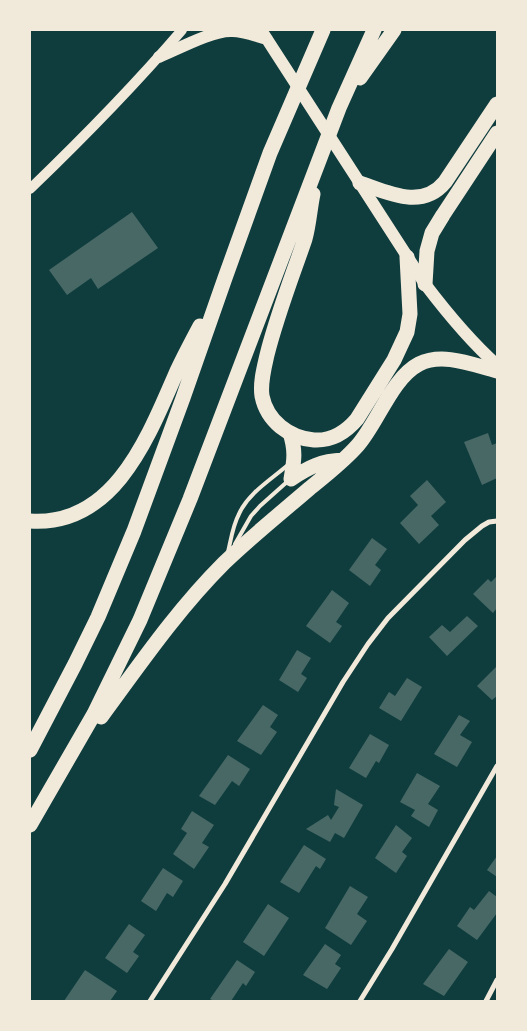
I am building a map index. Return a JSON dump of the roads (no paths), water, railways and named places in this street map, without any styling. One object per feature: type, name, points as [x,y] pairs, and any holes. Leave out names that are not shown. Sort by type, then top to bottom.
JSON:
[{"type":"highway","points":[[30,750],[94,625],[131,539],[270,153],[323,30]]},
{"type":"highway","points":[[30,825],[94,714],[140,620],[171,547],[319,158],[374,30]]},
{"type":"highway","points":[[339,108],[394,30]]},
{"type":"highway","points":[[360,183],[413,198],[420,198],[434,193],[445,182],[497,104]]},
{"type":"highway","points":[[425,284],[427,251],[432,233],[497,133]]},
{"type":"highway","points":[[319,158],[306,236],[280,309],[263,378],[262,396],[268,411],[277,424],[290,434],[315,440],[332,437],[352,426],[357,419],[394,360],[407,332],[410,314],[407,257]]},
{"type":"highway","points":[[30,521],[51,521],[78,513],[102,498],[117,483],[132,462],[154,421],[178,369],[225,278]]},
{"type":"highway","points":[[68,760],[194,595],[224,563],[358,445],[403,378],[423,362],[439,359],[497,371]]},
{"type":"highway","points":[[290,434],[294,448],[292,479]]},
{"type":"highway","points":[[292,479],[308,468],[323,462],[343,460]]},
{"type":"main road","points":[[30,189],[110,110],[182,30]]},
{"type":"main road","points":[[159,57],[209,35],[225,31],[264,34],[425,284],[450,317],[486,356],[497,365]]},
{"type":"street","points":[[150,1001],[213,904],[343,682],[368,644],[388,618],[469,536],[489,522],[497,521]]},
{"type":"street","points":[[360,1001],[497,766]]},
{"type":"street","points":[[486,1001],[497,980]]},
{"type":"lane","points":[[224,563],[238,514],[258,490],[294,461]]},
{"type":"lane","points":[[224,563],[252,516],[268,498],[292,479]]}]
